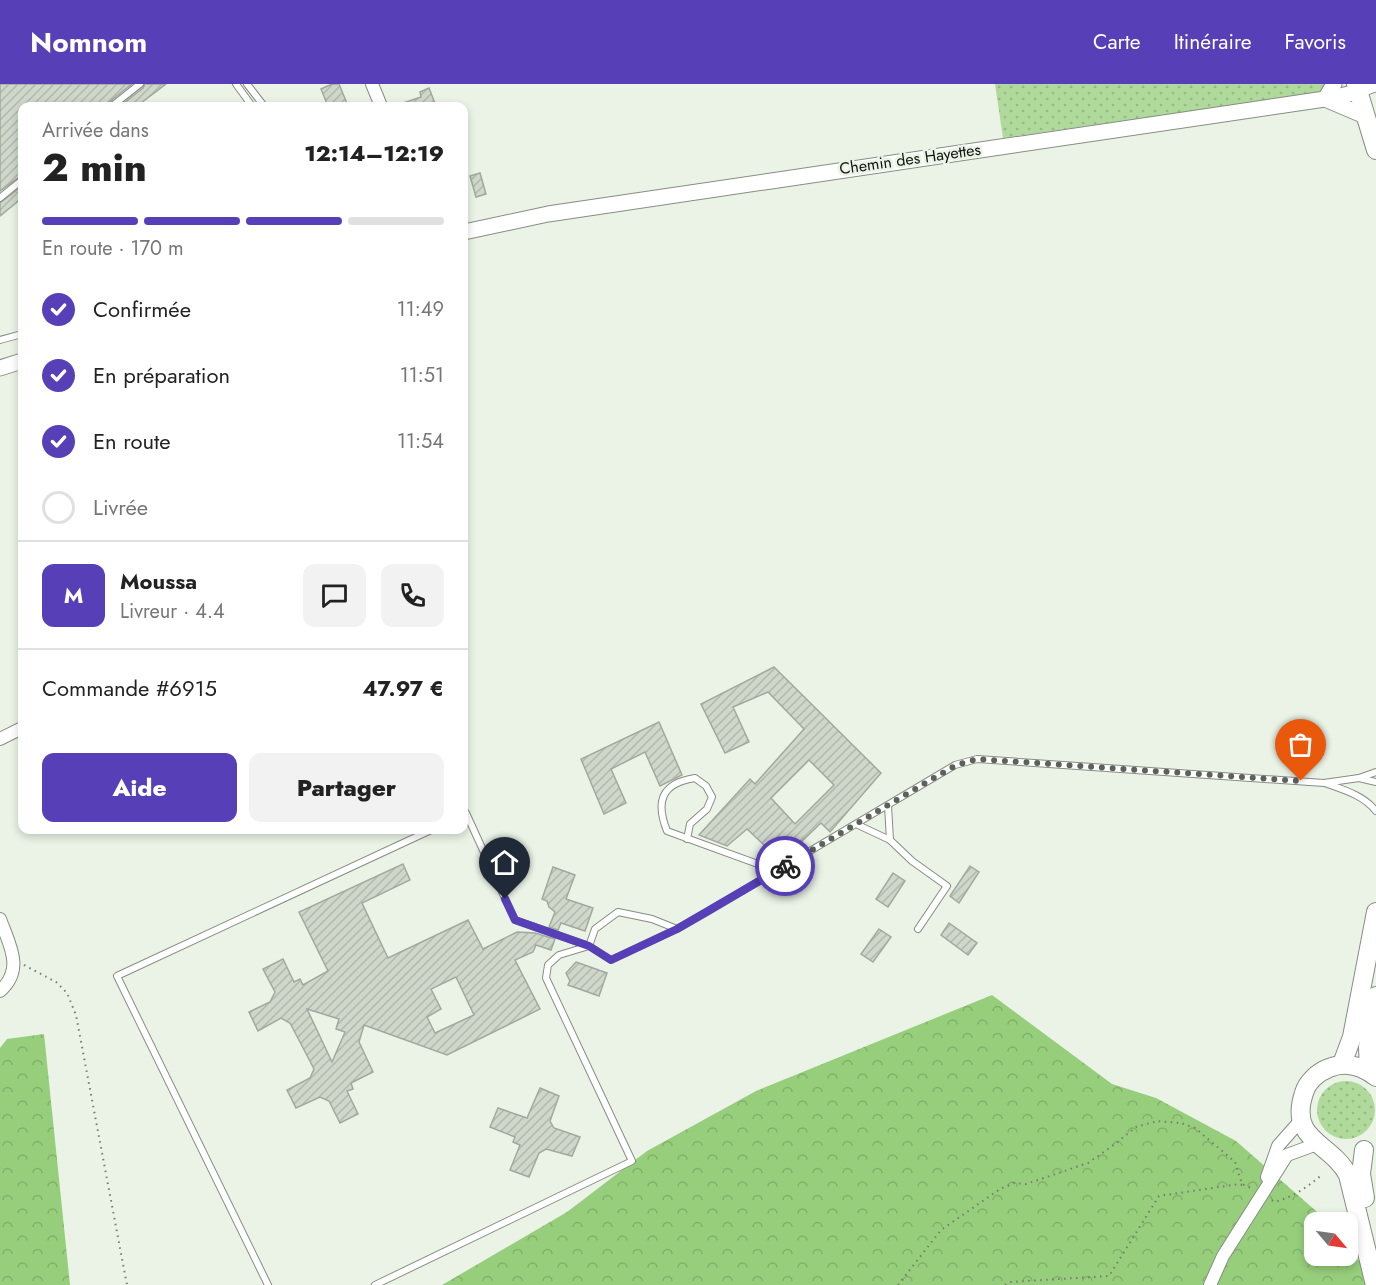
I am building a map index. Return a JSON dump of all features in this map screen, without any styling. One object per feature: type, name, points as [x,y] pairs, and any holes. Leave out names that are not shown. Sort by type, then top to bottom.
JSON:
[{"type":"main road","points":[[1368,90],[1365,116],[1376,150]]},
{"type":"main road","points":[[1342,1064],[1352,1037],[1376,912]]},
{"type":"main road","points":[[1372,1074],[1368,1047],[1376,996]]},
{"type":"main road","points":[[1372,1074],[1356,1066],[1342,1064],[1327,1068],[1314,1077],[1305,1089],[1300,1104],[1301,1120],[1307,1133],[1342,1164],[1351,1184],[1376,1285]]},
{"type":"main road","points":[[1323,1148],[1341,1155],[1353,1154],[1370,1146]]},
{"type":"main road","points":[[1370,1146],[1361,1174],[1376,1252]]},
{"type":"street","points":[[372,84],[379,102]]},
{"type":"street","points":[[1334,84],[1324,99],[1365,116]]},
{"type":"street","name":"Chemin des Hayettes","points":[[468,231],[548,214],[886,162],[1324,99],[1368,90]]},
{"type":"street","points":[[0,368],[18,362]]},
{"type":"street","points":[[0,739],[18,730]]},
{"type":"street","points":[[0,919],[14,959],[12,977],[0,991]]},
{"type":"street","points":[[1261,1193],[1278,1146],[1301,1120]]},
{"type":"street","points":[[1210,1285],[1223,1256],[1287,1155],[1323,1148]]},
{"type":"lane","points":[[117,102],[140,84]]},
{"type":"lane","points":[[236,84],[249,102]]},
{"type":"lane","points":[[247,84],[261,102]]},
{"type":"lane","points":[[0,198],[18,183]]},
{"type":"lane","points":[[0,340],[18,335]]},
{"type":"lane","points":[[468,817],[515,920],[589,946],[611,960],[677,929],[858,825],[956,765],[977,759],[1324,783],[1359,778],[1376,772]]},
{"type":"lane","points":[[687,839],[690,824],[707,809],[712,797],[706,786],[695,778],[680,780],[666,791],[660,807],[667,831],[687,839],[777,871]]},
{"type":"lane","points":[[1359,778],[1376,782]]},
{"type":"lane","points":[[1324,783],[1358,795],[1369,802],[1376,811]]},
{"type":"lane","points":[[888,806],[890,840]]},
{"type":"lane","points":[[858,825],[890,840],[912,861],[947,886],[918,929]]},
{"type":"lane","points":[[268,1285],[117,976],[422,834]]},
{"type":"lane","points":[[589,946],[595,929],[618,912],[652,919],[677,929]]},
{"type":"lane","points":[[375,1285],[632,1161],[546,978],[548,965],[559,955],[589,946]]},
{"type":"path","points":[[14,959],[56,982],[67,993],[76,1015],[126,1285]]},
{"type":"path","points":[[898,1285],[941,1230],[1000,1189],[1014,1183],[1026,1184],[1088,1162],[1136,1127],[1157,1121],[1181,1122],[1195,1128],[1235,1162],[1242,1184],[1274,1202],[1303,1190],[1323,1174]]},
{"type":"path","points":[[1005,1285],[1010,1282],[1109,1275],[1159,1196],[1239,1184],[1261,1193]]},
{"type":"green space","points":[[995,84],[1330,84],[1320,92],[1296,96],[1003,138]]},
{"type":"green space","points":[[992,995],[1112,1084],[1156,1098],[1236,1141],[1317,1212],[1304,1212],[1304,1266],[1358,1266],[1358,1260],[1363,1265],[1368,1285],[442,1285],[567,1212],[647,1151],[756,1091]]},
{"type":"green space","points":[[44,1034],[70,1285],[0,1285],[0,1048],[7,1039]]},
{"type":"green space","points":[[1340,1081],[1352,1081],[1367,1089],[1375,1104],[1375,1116],[1367,1131],[1352,1139],[1340,1139],[1325,1131],[1317,1116],[1317,1104],[1325,1089]]},
{"type":"building","points":[[0,84],[132,84],[109,102],[18,102],[18,178],[0,191]]},
{"type":"building","points":[[145,84],[166,84],[142,102],[125,102]]},
{"type":"building","points":[[332,84],[339,84],[346,102],[326,102],[321,89]]},
{"type":"building","points":[[429,88],[434,102],[406,102],[421,97],[420,92]]},
{"type":"building","points":[[480,173],[486,194],[476,197],[470,176]]},
{"type":"building","points":[[18,189],[18,201],[0,216],[0,203]]},
{"type":"building","points":[[774,667],[881,773],[830,832],[821,823],[781,861],[747,829],[727,846],[699,835],[750,779],[755,784],[804,729],[768,692],[733,707],[749,742],[725,753],[701,704]],"holes":[[[809,760],[834,785],[795,824],[771,798]]]},
{"type":"building","points":[[659,722],[682,775],[660,786],[645,752],[611,769],[626,803],[604,814],[581,759]]},
{"type":"building","points":[[403,864],[410,880],[362,903],[388,958],[468,920],[483,949],[517,932],[535,933],[555,939],[551,950],[536,945],[533,952],[515,960],[540,1009],[447,1055],[364,1025],[359,1042],[373,1072],[351,1083],[353,1089],[347,1091],[358,1114],[340,1123],[329,1101],[320,1097],[296,1108],[287,1090],[310,1078],[314,1069],[290,1023],[281,1018],[258,1031],[249,1012],[270,1002],[275,992],[263,969],[283,959],[294,982],[300,979],[303,985],[328,971],[299,912]],"holes":[[[456,977],[474,1015],[435,1033],[427,1017],[441,1009],[431,989]],[[307,1009],[339,1019],[336,1029],[345,1032],[332,1062]]]},
{"type":"building","points":[[970,866],[979,872],[959,903],[950,896]]},
{"type":"building","points":[[553,867],[575,875],[566,899],[593,908],[585,931],[561,923],[558,930],[549,927],[555,912],[549,907],[547,901],[542,899]]},
{"type":"building","points":[[893,873],[905,881],[888,907],[876,899]]},
{"type":"building","points":[[949,923],[977,943],[968,955],[941,935]]},
{"type":"building","points":[[879,929],[891,937],[873,962],[861,954]]},
{"type":"building","points":[[576,962],[607,973],[599,996],[568,985],[570,981],[566,973]]},
{"type":"building","points":[[540,1088],[559,1096],[550,1121],[554,1128],[580,1137],[572,1156],[546,1149],[539,1153],[529,1177],[510,1170],[520,1145],[513,1142],[515,1137],[490,1127],[498,1108],[527,1118]]},
{"type":"way so far","points":[[785,866],[858,825],[956,765],[977,759],[1301,781]]},
{"type":"route","points":[[505,899],[515,920],[589,946],[611,960],[677,929],[785,866]]}]
